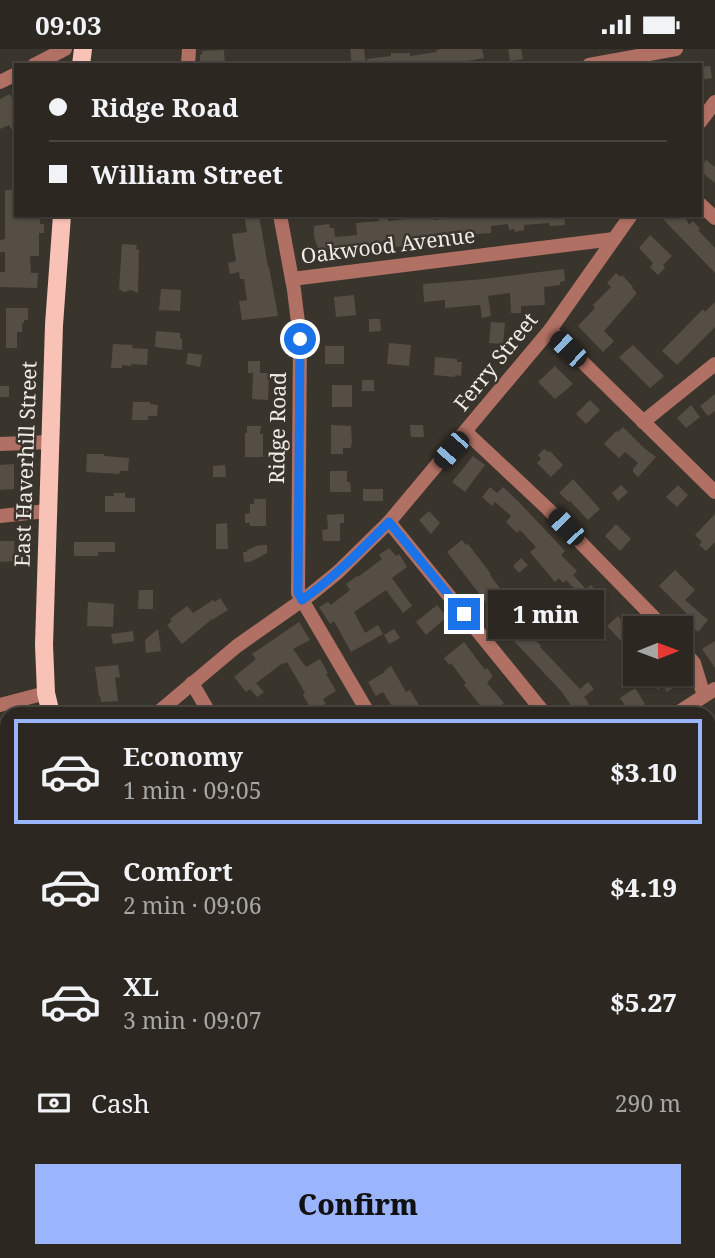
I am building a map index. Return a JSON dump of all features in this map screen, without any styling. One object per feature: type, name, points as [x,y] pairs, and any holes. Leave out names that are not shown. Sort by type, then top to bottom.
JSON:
[{"type":"main road","name":"East Haverhill Street","points":[[49,707],[46,694],[44,645],[47,511],[54,325],[62,217]]},
{"type":"street","points":[[38,63],[65,49]]},
{"type":"street","points":[[600,63],[676,49]]},
{"type":"street","points":[[702,119],[715,102]]},
{"type":"street","points":[[702,206],[715,218]]},
{"type":"street","name":"Ridge Road","points":[[280,217],[300,339],[298,593],[302,600]]},
{"type":"street","name":"Ferry Street","points":[[164,707],[237,646],[338,572],[389,522],[550,330],[630,217]]},
{"type":"street","name":"Oakwood Avenue","points":[[292,279],[614,239]]},
{"type":"street","points":[[550,330],[715,492]]},
{"type":"street","points":[[643,422],[715,363]]},
{"type":"street","points":[[466,432],[548,509],[652,616]]},
{"type":"street","points":[[0,444],[50,442]]},
{"type":"street","points":[[0,516],[47,511]]},
{"type":"street","points":[[389,522],[539,707]]},
{"type":"street","points":[[302,600],[365,707]]},
{"type":"street","points":[[687,707],[709,693],[693,662]]},
{"type":"street","points":[[192,683],[206,707]]},
{"type":"street","points":[[0,705],[46,694]]},
{"type":"building","points":[[350,49],[364,49],[366,63],[352,63]]},
{"type":"building","points":[[482,49],[484,58],[457,63],[368,63],[367,59],[391,56],[391,53],[410,53],[410,56],[437,52],[436,50]]},
{"type":"building","points":[[508,49],[521,49],[523,59],[510,61]]},
{"type":"building","points":[[224,50],[225,63],[200,63],[202,51]]},
{"type":"building","points":[[710,66],[712,78],[702,80],[702,67]]},
{"type":"building","points":[[10,94],[14,100],[14,134],[9,125],[0,129],[0,99]]},
{"type":"building","points":[[706,160],[715,167],[715,183],[702,173],[702,165]]},
{"type":"building","points":[[5,190],[14,190],[14,217],[40,217],[40,224],[44,224],[44,233],[39,233],[39,256],[30,256],[31,273],[38,273],[37,288],[0,287],[0,272],[5,272],[5,252],[0,252],[0,240],[5,239]]},
{"type":"building","points":[[244,217],[259,217],[278,316],[242,320],[239,301],[247,300],[244,279],[240,279],[239,272],[230,274],[228,263],[236,261],[232,234],[247,232]]},
{"type":"building","points":[[379,217],[388,217],[388,221],[413,217],[433,217],[434,220],[461,217],[564,217],[565,225],[524,225],[524,230],[515,232],[514,229],[509,230],[508,224],[491,226],[491,233],[464,235],[465,238],[405,246],[319,252],[314,226],[329,224],[330,228],[334,228],[335,237],[357,235],[356,223],[379,221]]},
{"type":"building","points":[[661,217],[685,217],[689,225],[693,221],[715,248],[715,273]]},
{"type":"building","points":[[650,235],[672,256],[658,275],[650,267],[653,263],[639,248]]},
{"type":"building","points":[[122,244],[137,245],[136,249],[139,250],[138,293],[119,289]]},
{"type":"building","points":[[564,269],[565,281],[560,282],[560,285],[544,287],[545,305],[521,306],[521,313],[511,313],[510,293],[488,296],[491,316],[482,318],[480,305],[445,308],[445,300],[424,302],[423,284]]},
{"type":"building","points":[[616,273],[620,277],[622,275],[637,293],[604,331],[614,341],[603,352],[578,326],[595,308],[593,305],[611,287],[607,283]]},
{"type":"building","points":[[161,289],[181,290],[180,311],[159,310]]},
{"type":"building","points":[[354,295],[356,315],[336,317],[334,297]]},
{"type":"building","points":[[715,302],[715,327],[677,365],[662,351],[703,309],[705,312]]},
{"type":"building","points":[[6,308],[28,308],[28,320],[22,323],[22,332],[17,332],[17,348],[6,348]]},
{"type":"building","points":[[369,319],[380,319],[381,331],[369,332]]},
{"type":"building","points":[[491,322],[505,323],[503,344],[489,343]]},
{"type":"building","points":[[156,331],[180,333],[182,350],[155,347]]},
{"type":"building","points":[[389,343],[411,345],[409,366],[387,364]]},
{"type":"building","points":[[113,344],[148,349],[147,365],[131,364],[122,365],[122,368],[111,368]]},
{"type":"building","points":[[633,345],[664,376],[650,388],[619,357]]},
{"type":"building","points":[[325,346],[344,346],[344,364],[325,364]]},
{"type":"building","points":[[188,353],[202,355],[200,367],[186,364]]},
{"type":"building","points":[[435,357],[462,362],[461,376],[434,375]]},
{"type":"building","points":[[248,361],[260,361],[260,373],[269,373],[268,400],[252,399],[253,373],[248,373]]},
{"type":"building","points":[[555,366],[573,384],[555,399],[538,382]]},
{"type":"building","points":[[362,380],[374,380],[374,391],[362,391]]},
{"type":"building","points":[[332,385],[352,385],[352,407],[332,407]]},
{"type":"building","points":[[0,386],[9,386],[9,397],[0,397]]},
{"type":"building","points":[[715,394],[715,411],[708,416],[700,406]]},
{"type":"building","points":[[590,400],[600,410],[586,424],[576,414]]},
{"type":"building","points":[[133,402],[158,405],[157,416],[148,416],[148,420],[132,420]]},
{"type":"building","points":[[691,405],[700,417],[686,428],[677,418]]},
{"type":"building","points":[[331,425],[351,426],[351,448],[343,448],[343,454],[331,454]]},
{"type":"building","points":[[410,425],[423,425],[424,437],[411,437]]},
{"type":"building","points":[[247,426],[261,426],[263,457],[245,457]]},
{"type":"building","points":[[623,427],[656,457],[638,477],[633,469],[638,463],[625,452],[619,458],[604,444]]},
{"type":"building","points":[[544,449],[550,451],[563,465],[551,477],[537,463],[541,459],[538,455]]},
{"type":"building","points":[[87,454],[129,458],[128,471],[120,471],[119,474],[86,472]]},
{"type":"building","points":[[473,456],[485,465],[465,492],[452,482]]},
{"type":"building","points":[[14,464],[14,489],[0,490],[0,465]]},
{"type":"building","points":[[225,465],[226,477],[213,477],[213,466]]},
{"type":"building","points":[[330,471],[347,471],[351,492],[330,492]]},
{"type":"building","points":[[573,479],[600,509],[588,520],[559,493]]},
{"type":"building","points":[[621,485],[628,492],[618,501],[612,493]]},
{"type":"building","points":[[678,485],[688,495],[677,507],[666,497]]},
{"type":"building","points":[[490,487],[497,493],[503,487],[518,501],[565,551],[561,555],[577,571],[573,575],[586,589],[591,585],[606,601],[595,611],[566,580],[563,583],[559,578],[555,582],[530,552],[536,547],[520,530],[517,533],[506,522],[511,516],[495,502],[492,506],[482,497]]},
{"type":"building","points":[[363,489],[383,489],[383,501],[363,501]]},
{"type":"building","points":[[114,493],[125,493],[125,498],[135,498],[135,512],[105,512],[105,496],[114,496]]},
{"type":"building","points":[[254,499],[266,499],[266,526],[250,526],[250,523],[245,523],[245,514],[250,513],[250,504],[254,504]]},
{"type":"building","points":[[429,511],[440,523],[431,534],[419,520]]},
{"type":"building","points":[[344,514],[344,523],[340,523],[340,541],[323,541],[322,530],[328,529],[327,515]]},
{"type":"building","points":[[715,514],[715,542],[706,551],[699,545],[702,542],[695,535]]},
{"type":"building","points":[[227,523],[228,549],[216,549],[216,524]]},
{"type":"building","points":[[616,524],[631,539],[620,551],[605,536]]},
{"type":"building","points":[[462,540],[468,544],[491,574],[502,591],[500,593],[503,599],[524,627],[527,625],[534,632],[530,635],[540,647],[580,689],[588,682],[594,689],[584,697],[591,707],[572,707],[561,691],[512,639],[447,552]]},
{"type":"building","points":[[0,541],[14,541],[15,561],[0,562]]},
{"type":"building","points":[[74,542],[115,542],[115,552],[98,552],[98,556],[74,556]]},
{"type":"building","points":[[267,545],[267,553],[250,562],[244,562],[243,552],[256,546]]},
{"type":"building","points":[[389,548],[396,556],[399,554],[407,567],[392,578],[412,606],[403,613],[386,590],[354,612],[365,633],[378,625],[383,634],[351,652],[334,621],[330,624],[319,607],[328,602],[331,605],[350,590],[346,584],[382,559],[379,555]]},
{"type":"building","points":[[521,558],[528,565],[519,573],[513,566]]},
{"type":"building","points":[[675,570],[695,590],[685,600],[708,620],[698,632],[693,627],[693,616],[685,616],[687,614],[659,586]]},
{"type":"building","points":[[139,590],[153,590],[153,609],[138,609]]},
{"type":"building","points":[[220,598],[228,610],[212,619],[182,644],[167,625],[172,621],[170,619],[187,606],[193,613]]},
{"type":"building","points":[[88,602],[114,604],[113,627],[87,626]]},
{"type":"building","points":[[437,605],[447,617],[426,635],[416,622]]},
{"type":"building","points":[[618,616],[623,622],[623,641],[622,642],[607,626]]},
{"type":"building","points":[[299,622],[310,640],[293,649],[306,667],[320,659],[336,691],[323,699],[326,704],[310,707],[287,662],[256,683],[264,692],[257,697],[250,689],[246,692],[234,677],[256,659],[252,654]]},
{"type":"building","points":[[158,629],[161,651],[146,653],[145,640]]},
{"type":"building","points":[[394,629],[400,638],[389,644],[384,635]]},
{"type":"building","points":[[133,631],[134,641],[113,644],[111,634]]},
{"type":"building","points":[[715,641],[715,668],[702,649]]},
{"type":"building","points":[[464,642],[485,670],[487,668],[493,676],[487,683],[504,703],[499,707],[477,707],[480,705],[464,685],[466,683],[444,658]]},
{"type":"building","points":[[118,665],[120,677],[115,678],[118,701],[101,702],[95,667]]},
{"type":"building","points":[[391,666],[406,692],[410,690],[420,707],[393,707],[383,692],[376,696],[368,682]]},
{"type":"building","points":[[663,686],[675,686],[667,692]]},
{"type":"building","points":[[635,688],[645,704],[641,707],[626,707],[620,698]]},
{"type":"route","points":[[300,339],[298,593],[302,600],[338,572],[389,522],[464,614]]}]
